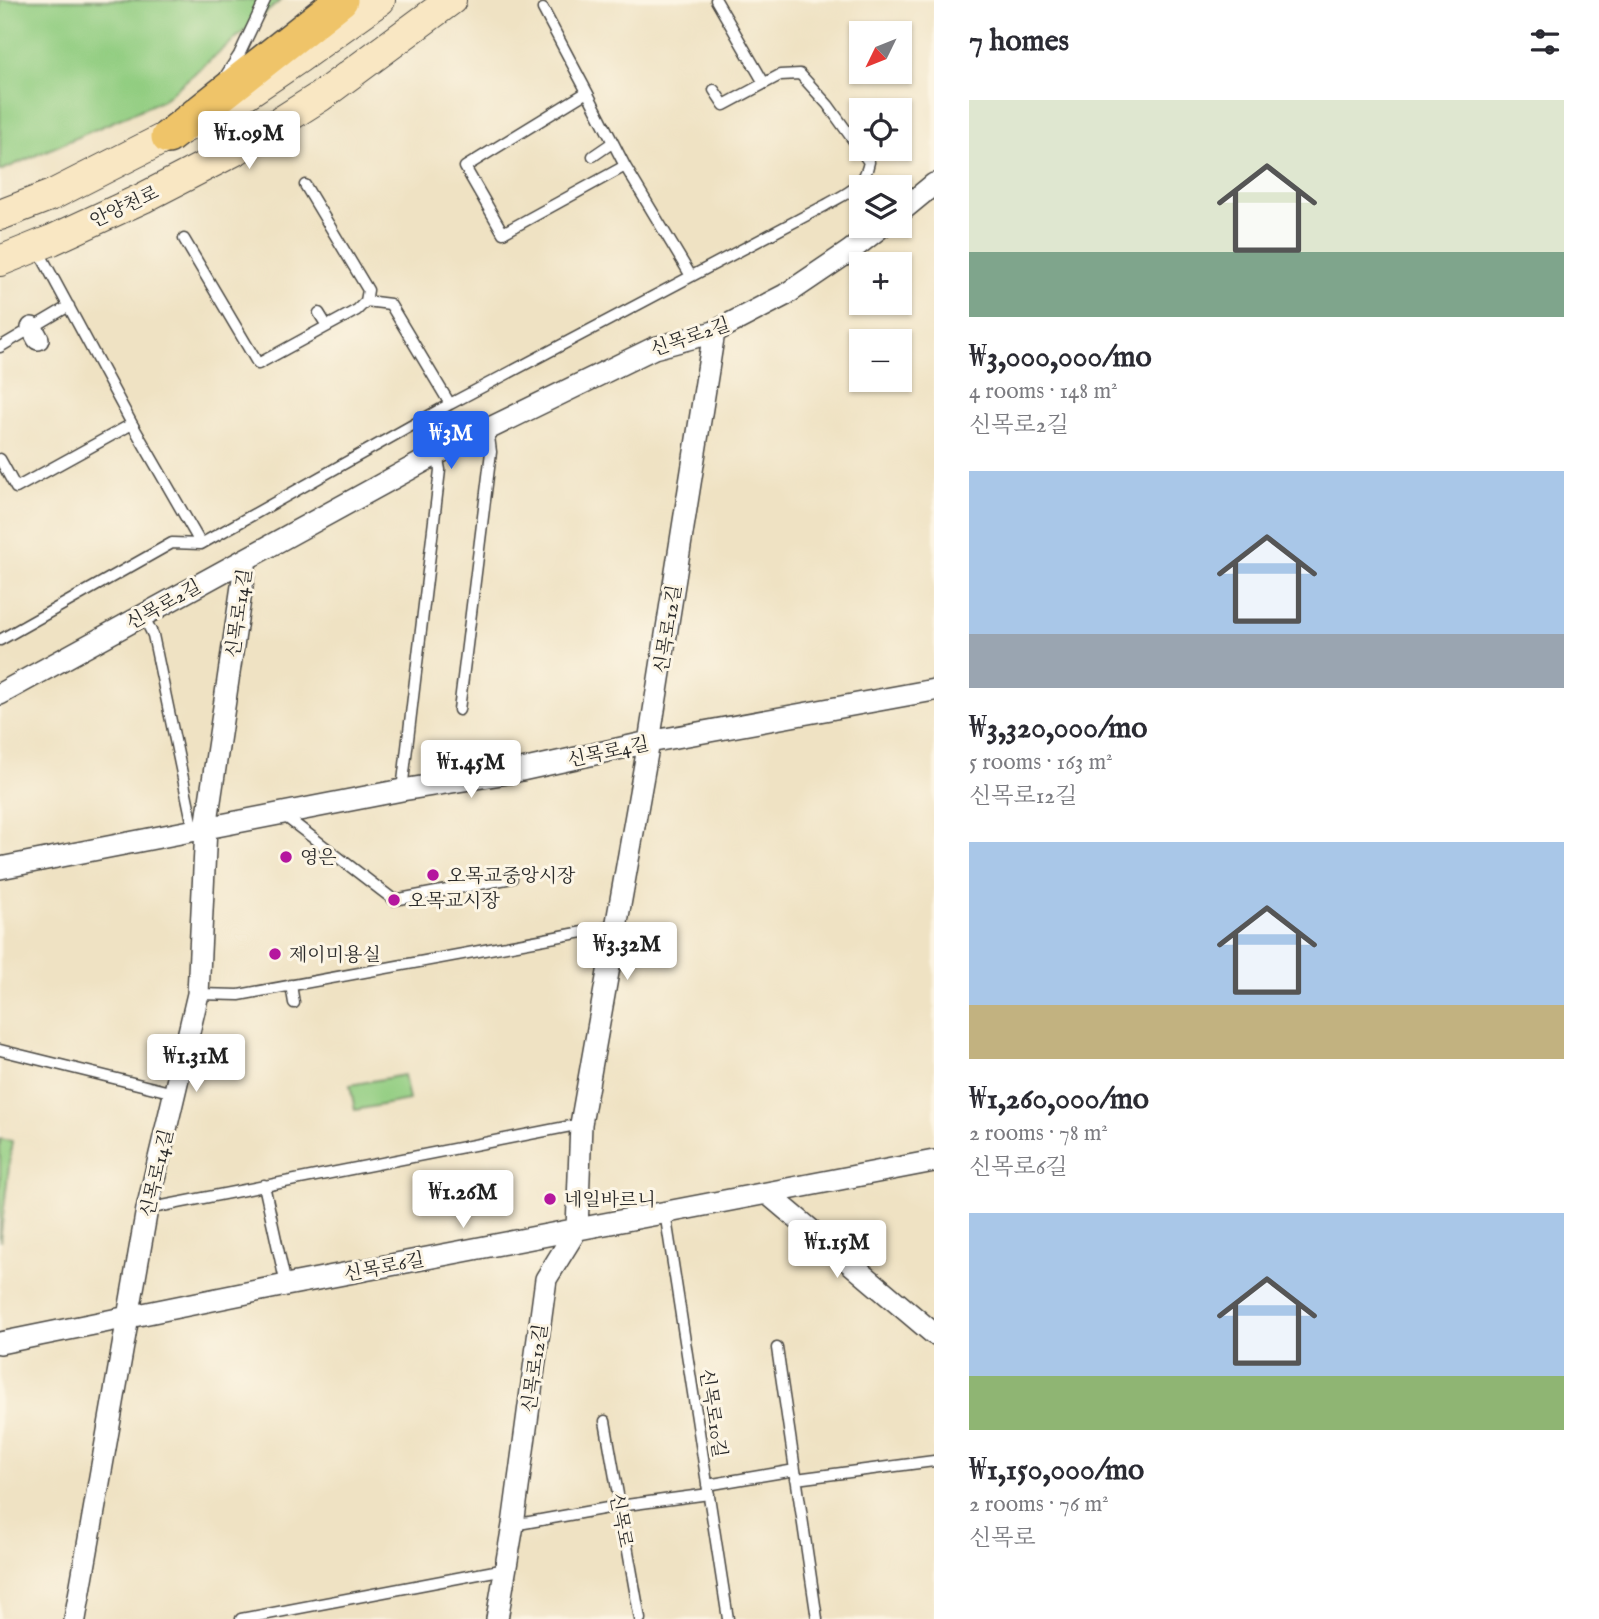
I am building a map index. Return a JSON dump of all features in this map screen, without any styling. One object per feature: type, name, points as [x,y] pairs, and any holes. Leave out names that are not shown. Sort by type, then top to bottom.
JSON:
[{"type":"main road","points":[[168,137],[341,0]]},
{"type":"main road","points":[[0,215],[52,195],[235,101],[380,0]]},
{"type":"main road","name":"안양천로","points":[[0,261],[143,198],[236,150],[321,96],[451,0]]},
{"type":"street","points":[[912,202],[934,184]]},
{"type":"street","name":"신목로2길","points":[[0,694],[437,454],[654,348],[714,332],[785,295],[867,238]]},
{"type":"street","name":"신목로12길","points":[[497,1619],[513,1525],[546,1279],[577,1229],[581,1124],[649,742],[714,332]]},
{"type":"street","name":"신목로14길","points":[[75,1619],[147,1209],[198,994],[200,830],[246,559]]},
{"type":"street","name":"신목로4길","points":[[0,868],[402,790],[508,773],[649,742],[934,690]]},
{"type":"street","name":"신목로6길","points":[[0,1343],[286,1285],[934,1161]]},
{"type":"street","points":[[767,1193],[934,1334]]},
{"type":"lane","points":[[197,115],[239,55],[265,0]]},
{"type":"lane","points":[[716,0],[764,83]]},
{"type":"lane","points":[[543,9],[612,144],[691,276]]},
{"type":"lane","points":[[0,640],[172,543],[201,544],[450,404],[845,194],[867,175],[869,162],[828,106],[800,74],[780,75],[724,105],[714,90]]},
{"type":"lane","points":[[587,92],[465,167],[503,233],[625,166]]},
{"type":"lane","points":[[593,156],[612,144]]},
{"type":"lane","points":[[184,239],[258,365],[358,310],[366,301],[368,290],[305,185]]},
{"type":"lane","points":[[36,246],[132,424],[201,544]]},
{"type":"lane","points":[[366,301],[390,303],[450,404]]},
{"type":"lane","points":[[0,347],[35,334],[69,306]]},
{"type":"lane","points":[[319,313],[327,326]]},
{"type":"lane","points":[[0,459],[16,488],[132,424]]},
{"type":"lane","points":[[459,710],[491,452],[488,429]]},
{"type":"lane","points":[[402,790],[439,470],[437,454]]},
{"type":"lane","points":[[143,615],[153,635],[200,830]]},
{"type":"lane","points":[[282,814],[394,900],[512,878]]},
{"type":"lane","points":[[198,994],[239,995],[478,957],[616,926]]},
{"type":"lane","points":[[291,985],[294,1003]]},
{"type":"lane","points":[[0,1050],[174,1093]]},
{"type":"lane","points":[[147,1209],[581,1124]]},
{"type":"lane","points":[[264,1185],[286,1285]]},
{"type":"lane","name":"신목로10길","points":[[665,1213],[728,1619]]},
{"type":"lane","points":[[777,1348],[817,1619]]},
{"type":"lane","name":"신목로","points":[[605,1421],[640,1619]]},
{"type":"lane","points":[[513,1525],[795,1474],[934,1461]]},
{"type":"lane","points":[[241,1619],[505,1569]]},
{"type":"green space","points":[[0,0],[281,0],[163,100],[0,171]]},
{"type":"green space","points":[[404,1075],[409,1100],[355,1110],[350,1085]]},
{"type":"green space","points":[[0,1139],[12,1141],[0,1242]]},
{"type":"place","name":"영은","points":[[286,857]]},
{"type":"place","name":"오목교중앙시장","points":[[433,875]]},
{"type":"place","name":"오목교시장","points":[[394,900]]},
{"type":"place","name":"제이미용실","points":[[275,954]]},
{"type":"place","name":"네일바르니","points":[[550,1199]]}]
